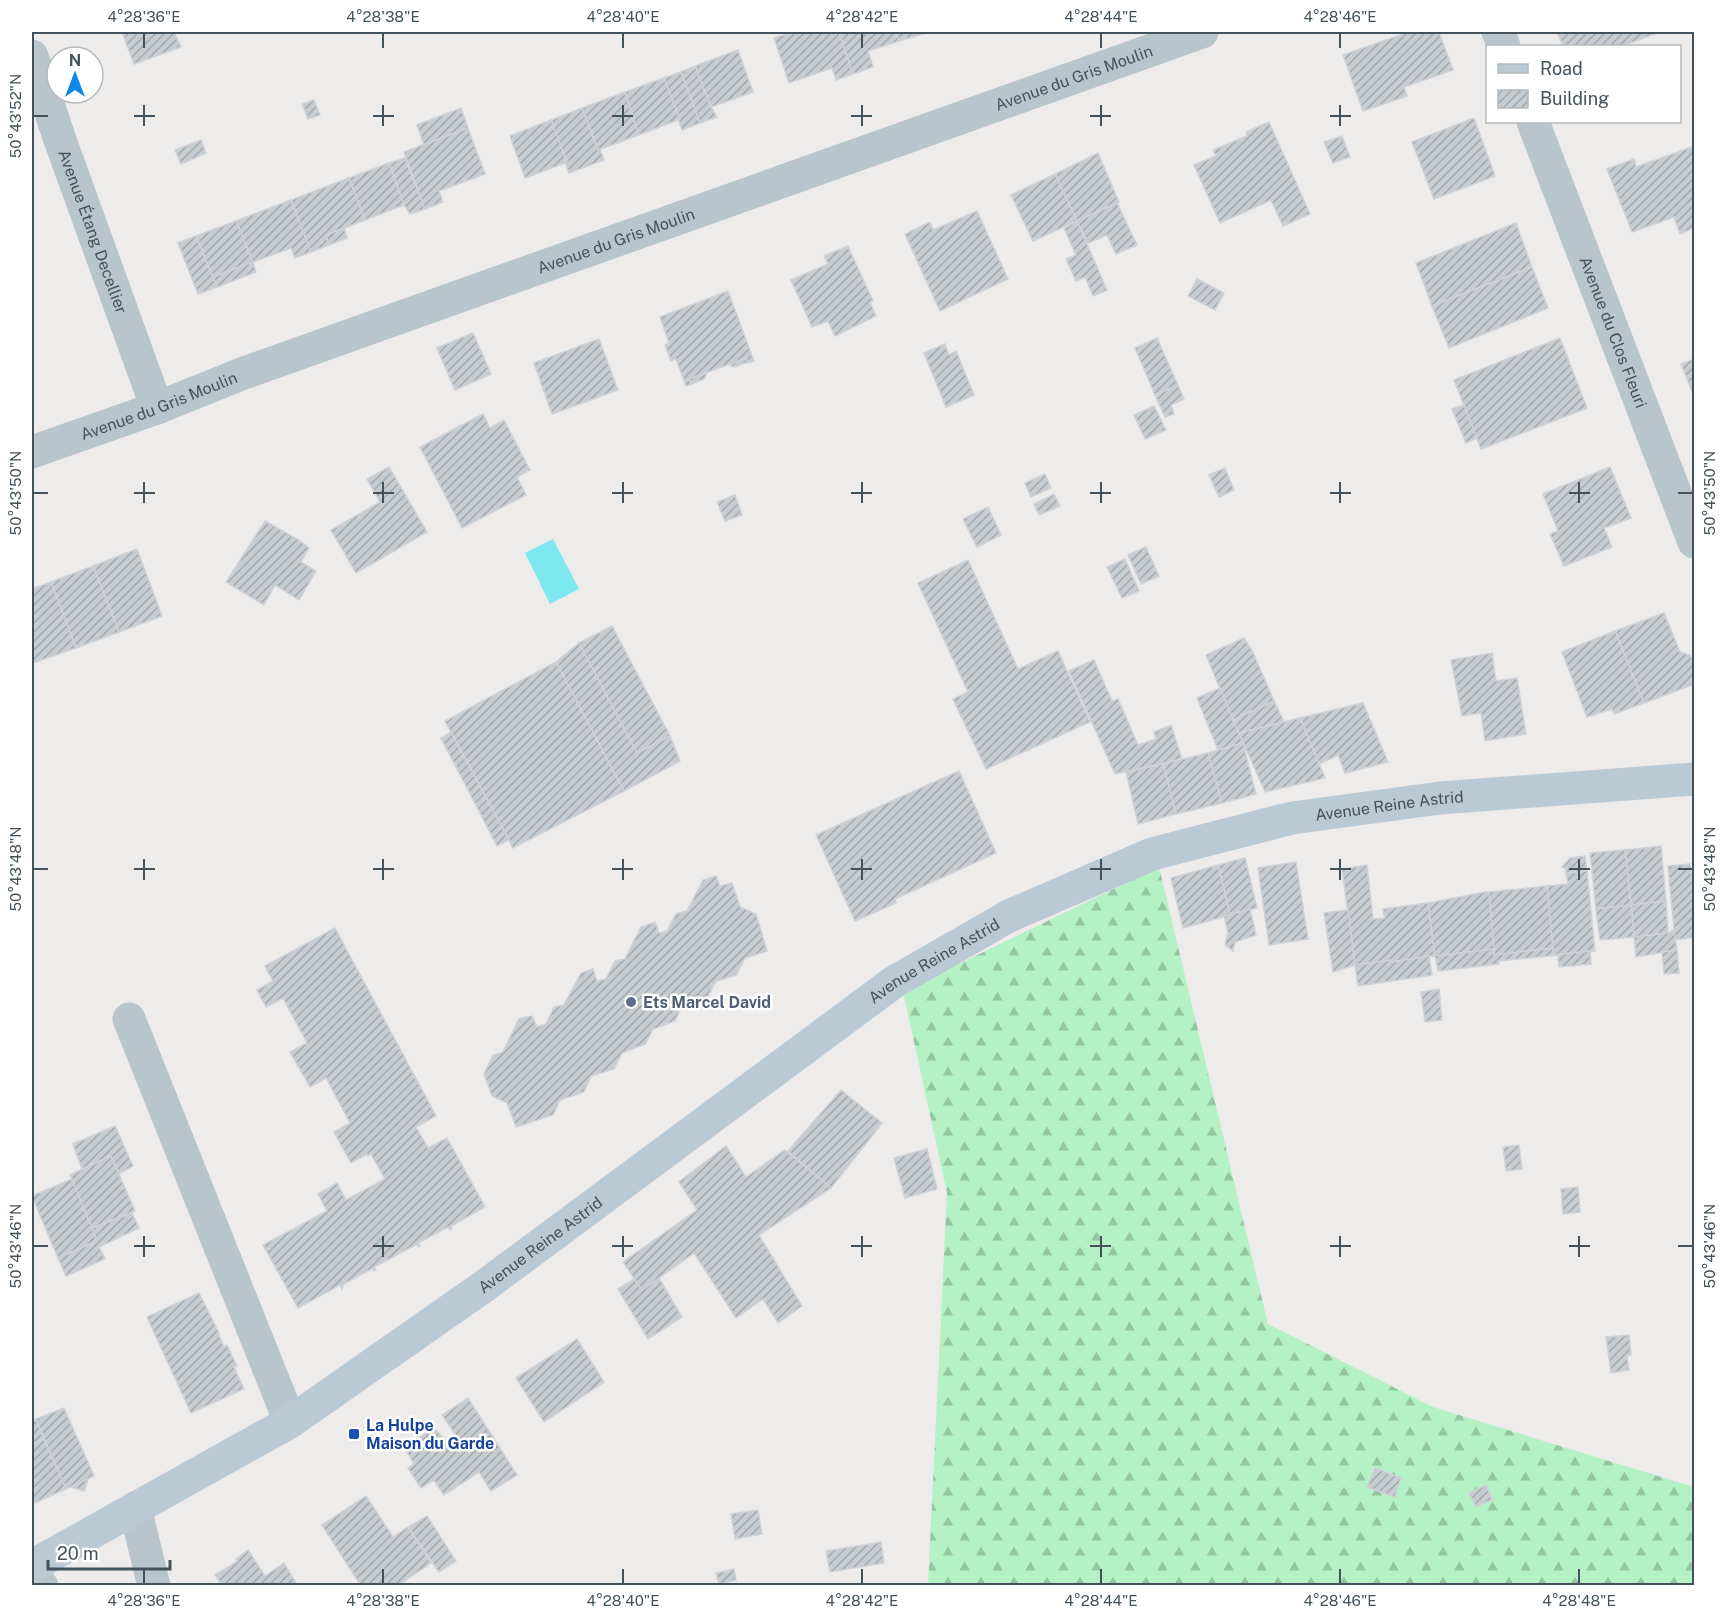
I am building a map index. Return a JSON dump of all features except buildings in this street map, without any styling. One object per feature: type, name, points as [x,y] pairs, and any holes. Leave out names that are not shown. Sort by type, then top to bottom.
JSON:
[{"type":"main road","name":"Avenue Reine Astrid","points":[[32,1566],[290,1422],[483,1287],[894,982],[1009,916],[1152,855],[1292,818],[1440,798],[1695,779]]},
{"type":"street","name":"Avenue du Gris Moulin","points":[[32,452],[157,408],[256,369],[1203,32]]},
{"type":"street","name":"Avenue Étang Decellier","points":[[32,56],[157,408]]},
{"type":"street","name":"Avenue du Clos Fleuri","points":[[1533,123],[1695,542]]},
{"type":"street","points":[[129,1019],[290,1422]]},
{"type":"street","points":[[135,1508],[154,1586]]},
{"type":"street","points":[[32,1574],[42,1586]]},
{"type":"green space","points":[[1159,867],[1268,1324],[1433,1407],[1694,1487],[1694,1585],[928,1585],[947,1193],[903,991]]},
{"type":"water","points":[[553,539],[579,589],[550,604],[525,553]]},
{"type":"place","name":"Ets Marcel David","points":[[631,1002]]},
{"type":"place","name":"La Hulpe Maison du Garde","points":[[354,1434]]}]
